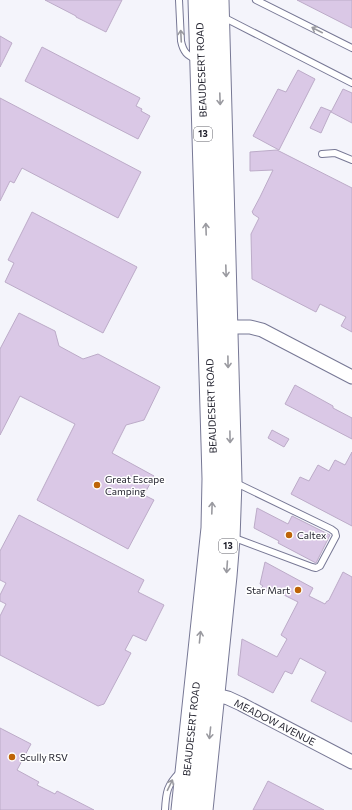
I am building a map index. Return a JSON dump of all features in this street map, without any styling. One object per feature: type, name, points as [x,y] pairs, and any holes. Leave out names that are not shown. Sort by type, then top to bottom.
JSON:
[{"type":"highway","name":"BEAUDESERT ROAD","points":[[182,810],[187,766],[204,692],[226,576],[231,481],[218,327],[210,60],[199,0]]},
{"type":"highway","name":"BEAUDESERT ROAD","points":[[210,60],[218,7]]},
{"type":"highway","name":"BEAUDESERT ROAD","points":[[202,810],[204,692],[213,479],[210,400],[218,327]]},
{"type":"street","points":[[218,327],[250,326],[262,330],[352,377]]},
{"type":"street","name":"MEADOW AVENUE","points":[[204,692],[228,698],[250,708],[352,762]]},
{"type":"lane","points":[[180,0],[181,41],[186,54],[190,57],[210,60]]},
{"type":"lane","points":[[256,0],[352,48]]},
{"type":"lane","points":[[218,7],[352,83]]},
{"type":"lane","points":[[322,154],[335,153],[352,160]]},
{"type":"lane","points":[[229,536],[316,568],[320,566],[336,536],[335,532],[331,529],[231,481]]},
{"type":"lane","points":[[164,810],[170,784],[173,779],[187,766]]},
{"type":"building","points":[[45,0],[122,0],[106,32]]},
{"type":"building","points":[[297,0],[352,0],[352,28]]},
{"type":"building","points":[[0,36],[12,43],[0,67]]},
{"type":"building","points":[[42,47],[140,98],[136,106],[150,116],[138,139],[25,81]]},
{"type":"building","points":[[298,70],[315,79],[279,150],[253,136],[278,89],[286,92]]},
{"type":"building","points":[[343,89],[352,93],[352,123],[331,112]]},
{"type":"building","points":[[0,98],[141,172],[118,218],[22,168],[14,183],[10,181],[0,201]]},
{"type":"building","points":[[321,107],[331,111],[321,133],[310,128]]},
{"type":"building","points":[[277,150],[352,188],[352,332],[341,326],[346,317],[320,304],[316,312],[252,279],[251,234],[259,218],[252,212],[273,170],[250,171],[250,152]]},
{"type":"building","points":[[32,212],[137,267],[103,333],[5,282],[14,263],[8,260]]},
{"type":"building","points":[[19,313],[55,331],[59,346],[83,359],[98,354],[160,387],[144,420],[126,425],[112,453],[154,476],[144,495],[154,500],[128,549],[37,500],[75,424],[20,396],[0,435],[0,349]]},
{"type":"building","points":[[295,385],[352,418],[352,439],[285,404]]},
{"type":"building","points":[[272,430],[289,439],[284,447],[268,438]]},
{"type":"building","points":[[352,452],[352,526],[291,494],[300,477],[309,481],[318,465],[329,471],[335,460],[345,465]]},
{"type":"building","points":[[257,508],[288,524],[292,516],[330,535],[316,563],[278,543],[279,541],[254,528]]},
{"type":"building","points":[[19,515],[144,580],[138,592],[164,605],[146,641],[133,635],[125,650],[131,653],[104,704],[98,706],[0,655],[0,616],[6,604],[0,601],[0,595],[6,583],[0,580],[0,551]]},
{"type":"building","points":[[265,562],[313,588],[309,596],[325,604],[329,600],[343,572],[352,577],[352,722],[311,701],[326,672],[300,658],[292,674],[285,671],[273,693],[238,675],[242,639],[277,657],[287,639],[281,635],[298,602],[278,592],[275,595],[261,588],[263,586],[260,584]]},
{"type":"building","name":"Scully RSV","points":[[0,728],[31,744],[17,770],[39,782],[37,785],[55,794],[57,791],[94,810],[0,810]]},
{"type":"building","points":[[268,781],[324,810],[253,810]]},
{"type":"place","name":"Great Escape Camping","points":[[97,485]]},
{"type":"place","name":"Caltex","points":[[289,535]]},
{"type":"place","name":"Star Mart","points":[[298,590]]},
{"type":"place","name":"Scully RSV","points":[[12,757]]}]
